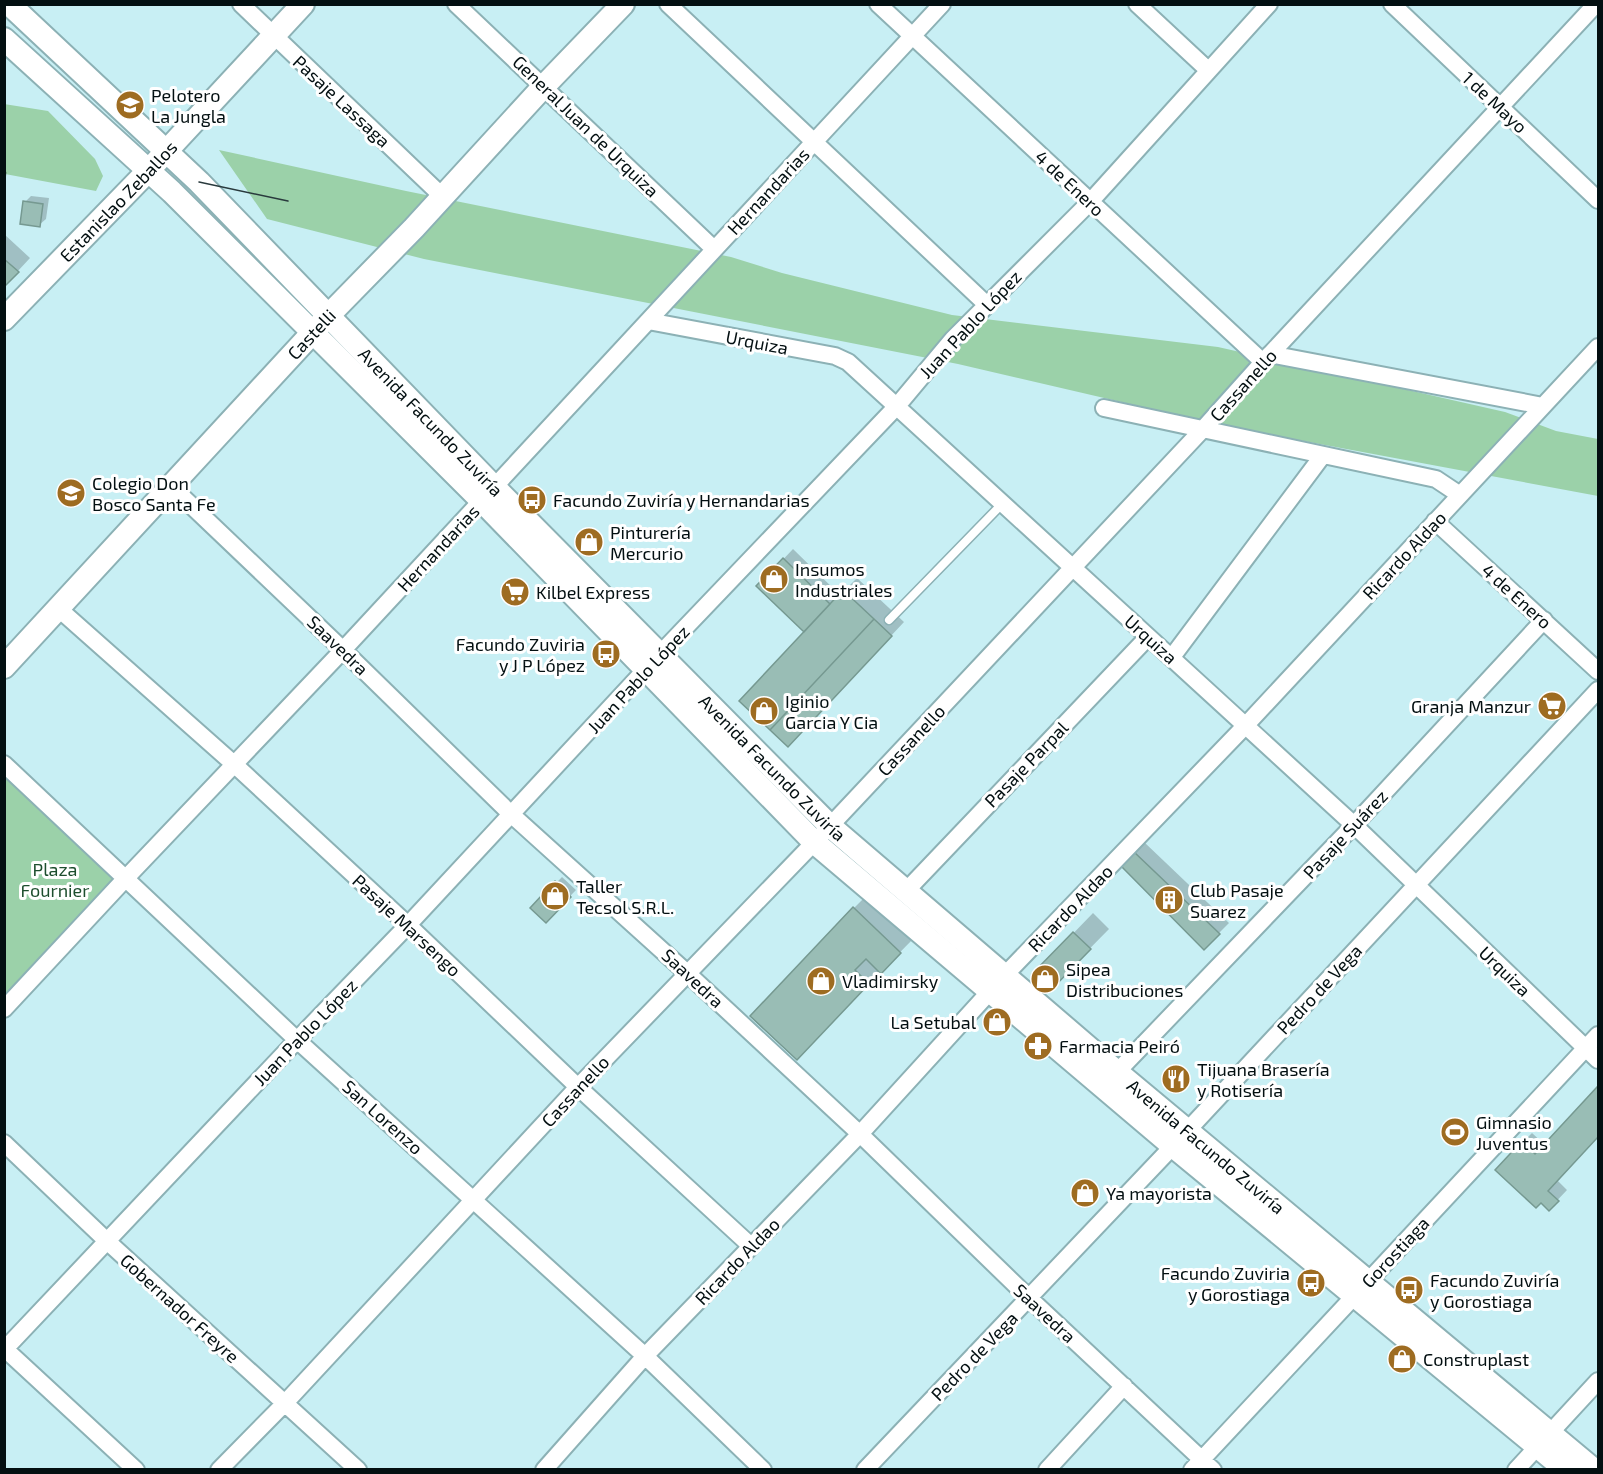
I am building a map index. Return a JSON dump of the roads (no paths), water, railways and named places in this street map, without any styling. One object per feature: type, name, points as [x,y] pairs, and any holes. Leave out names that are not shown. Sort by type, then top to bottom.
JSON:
[{"type":"main road","name":"Avenida Facundo Zuviría","points":[[9,4],[166,150],[276,263],[320,324]]},
{"type":"main road","name":"Estanislao Zeballos","points":[[4,319],[148,171],[303,4]]},
{"type":"main road","name":"Castelli","points":[[4,667],[320,324],[443,197],[544,86],[623,4]]},
{"type":"main road","name":"Avenida Facundo Zuviría","points":[[4,39],[320,324],[822,834],[1180,1138],[1544,1440],[1594,1470]]},
{"type":"main road","points":[[62,259],[123,206],[148,194],[172,192],[200,202],[246,246],[276,263]]},
{"type":"main road","name":"Avenida Facundo Zuviría","points":[[822,834],[905,892],[997,984],[1117,1072],[1180,1138]]},
{"type":"main road","name":"Avenida Facundo Zuviría","points":[[1544,1440],[1566,1470]]},
{"type":"street","name":"Pasaje Lassaga","points":[[241,4],[443,197]]},
{"type":"street","name":"General Juan de Urquiza","points":[[456,4],[714,249]]},
{"type":"street","points":[[668,4],[986,304]]},
{"type":"street","name":"4 de Enero","points":[[878,4],[1090,201],[1266,358]]},
{"type":"street","name":"Hernandarias","points":[[4,1009],[343,650],[942,4]]},
{"type":"street","points":[[1137,4],[1208,70]]},
{"type":"street","name":"Juan Pablo López","points":[[5,1349],[897,406],[948,344],[1090,201],[1269,4]]},
{"type":"street","name":"1 de Mayo","points":[[1392,4],[1599,200]]},
{"type":"street","name":"Cassanello","points":[[219,1470],[285,1403],[578,1087],[822,834],[1203,429],[1266,358],[1596,4]]},
{"type":"street","name":"Urquiza","points":[[648,321],[835,356],[848,362],[1354,825],[1599,1060]]},
{"type":"street","name":"Ricardo Aldao","points":[[544,1470],[645,1356],[860,1134],[997,984],[1246,725],[1599,347]]},
{"type":"street","points":[[1266,358],[1543,406]]},
{"type":"street","points":[[1104,408],[1436,479],[1460,495]]},
{"type":"street","points":[[1172,657],[1323,455]]},
{"type":"street","name":"Saavedra","points":[[172,487],[512,815],[860,1134],[1029,1298],[1124,1386],[1202,1466]]},
{"type":"street","name":"4 de Enero","points":[[1435,521],[1599,671]]},
{"type":"street","name":"Pasaje Marsengo","points":[[59,609],[235,765],[751,1246]]},
{"type":"street","name":"Pasaje Suárez","points":[[1117,1072],[1354,825],[1544,620]]},
{"type":"street","name":"Pasaje Parpal","points":[[905,892],[1148,637]]},
{"type":"street","name":"Pedro de Vega","points":[[865,1470],[1180,1138],[1599,690]]},
{"type":"street","name":"San Lorenzo","points":[[4,764],[297,1040],[645,1356],[763,1470]]},
{"type":"street","name":"Gorostiaga","points":[[1202,1466],[1361,1288],[1599,1035]]},
{"type":"street","name":"Gobernador Freyre","points":[[4,1143],[108,1242],[358,1470]]},
{"type":"street","points":[[5,1349],[136,1470]]},
{"type":"street","points":[[1516,1470],[1599,1381]]},
{"type":"street","points":[[1047,1470],[1124,1386]]},
{"type":"lane","points":[[889,620],[1002,504]]},
{"type":"tram line","points":[[199,182],[288,201]]},
{"type":"place","name":"Pelotero La Jungla","points":[[130,105]]},
{"type":"place","name":"Colegio Don Bosco Santa Fe","points":[[71,493]]},
{"type":"place","name":"Facundo Zuviría y Hernandarias","points":[[532,500]]},
{"type":"place","name":"Pinturería Mercurio","points":[[589,542]]},
{"type":"place","name":"Insumos Industriales","points":[[774,579]]},
{"type":"place","name":"Kilbel Express","points":[[515,592]]},
{"type":"place","name":"Facundo Zuviria y J P López","points":[[606,654]]},
{"type":"place","name":"Granja Manzur","points":[[1552,706]]},
{"type":"place","name":"Iginio Garcia Y Cia","points":[[764,711]]},
{"type":"place","name":"Taller Tecsol S.R.L.","points":[[555,896]]},
{"type":"place","name":"Club Pasaje Suarez","points":[[1169,900]]},
{"type":"place","name":"Sipea Distribuciones","points":[[1045,979]]},
{"type":"place","name":"Vladimirsky","points":[[821,981]]},
{"type":"place","name":"La Setubal","points":[[997,1022]]},
{"type":"place","name":"Farmacia Peiró","points":[[1038,1046]]},
{"type":"place","name":"Tijuana Brasería y Rotisería","points":[[1176,1079]]},
{"type":"place","name":"Gimnasio Juventus","points":[[1455,1132]]},
{"type":"place","name":"Ya mayorista","points":[[1085,1193]]},
{"type":"place","name":"Facundo Zuviria y Gorostiaga","points":[[1311,1283]]},
{"type":"place","name":"Facundo Zuviría y Gorostiaga","points":[[1409,1290]]},
{"type":"place","name":"Construplast","points":[[1402,1359]]},
{"type":"park label","name":"Plaza Fournier","points":[[55,879]]}]
